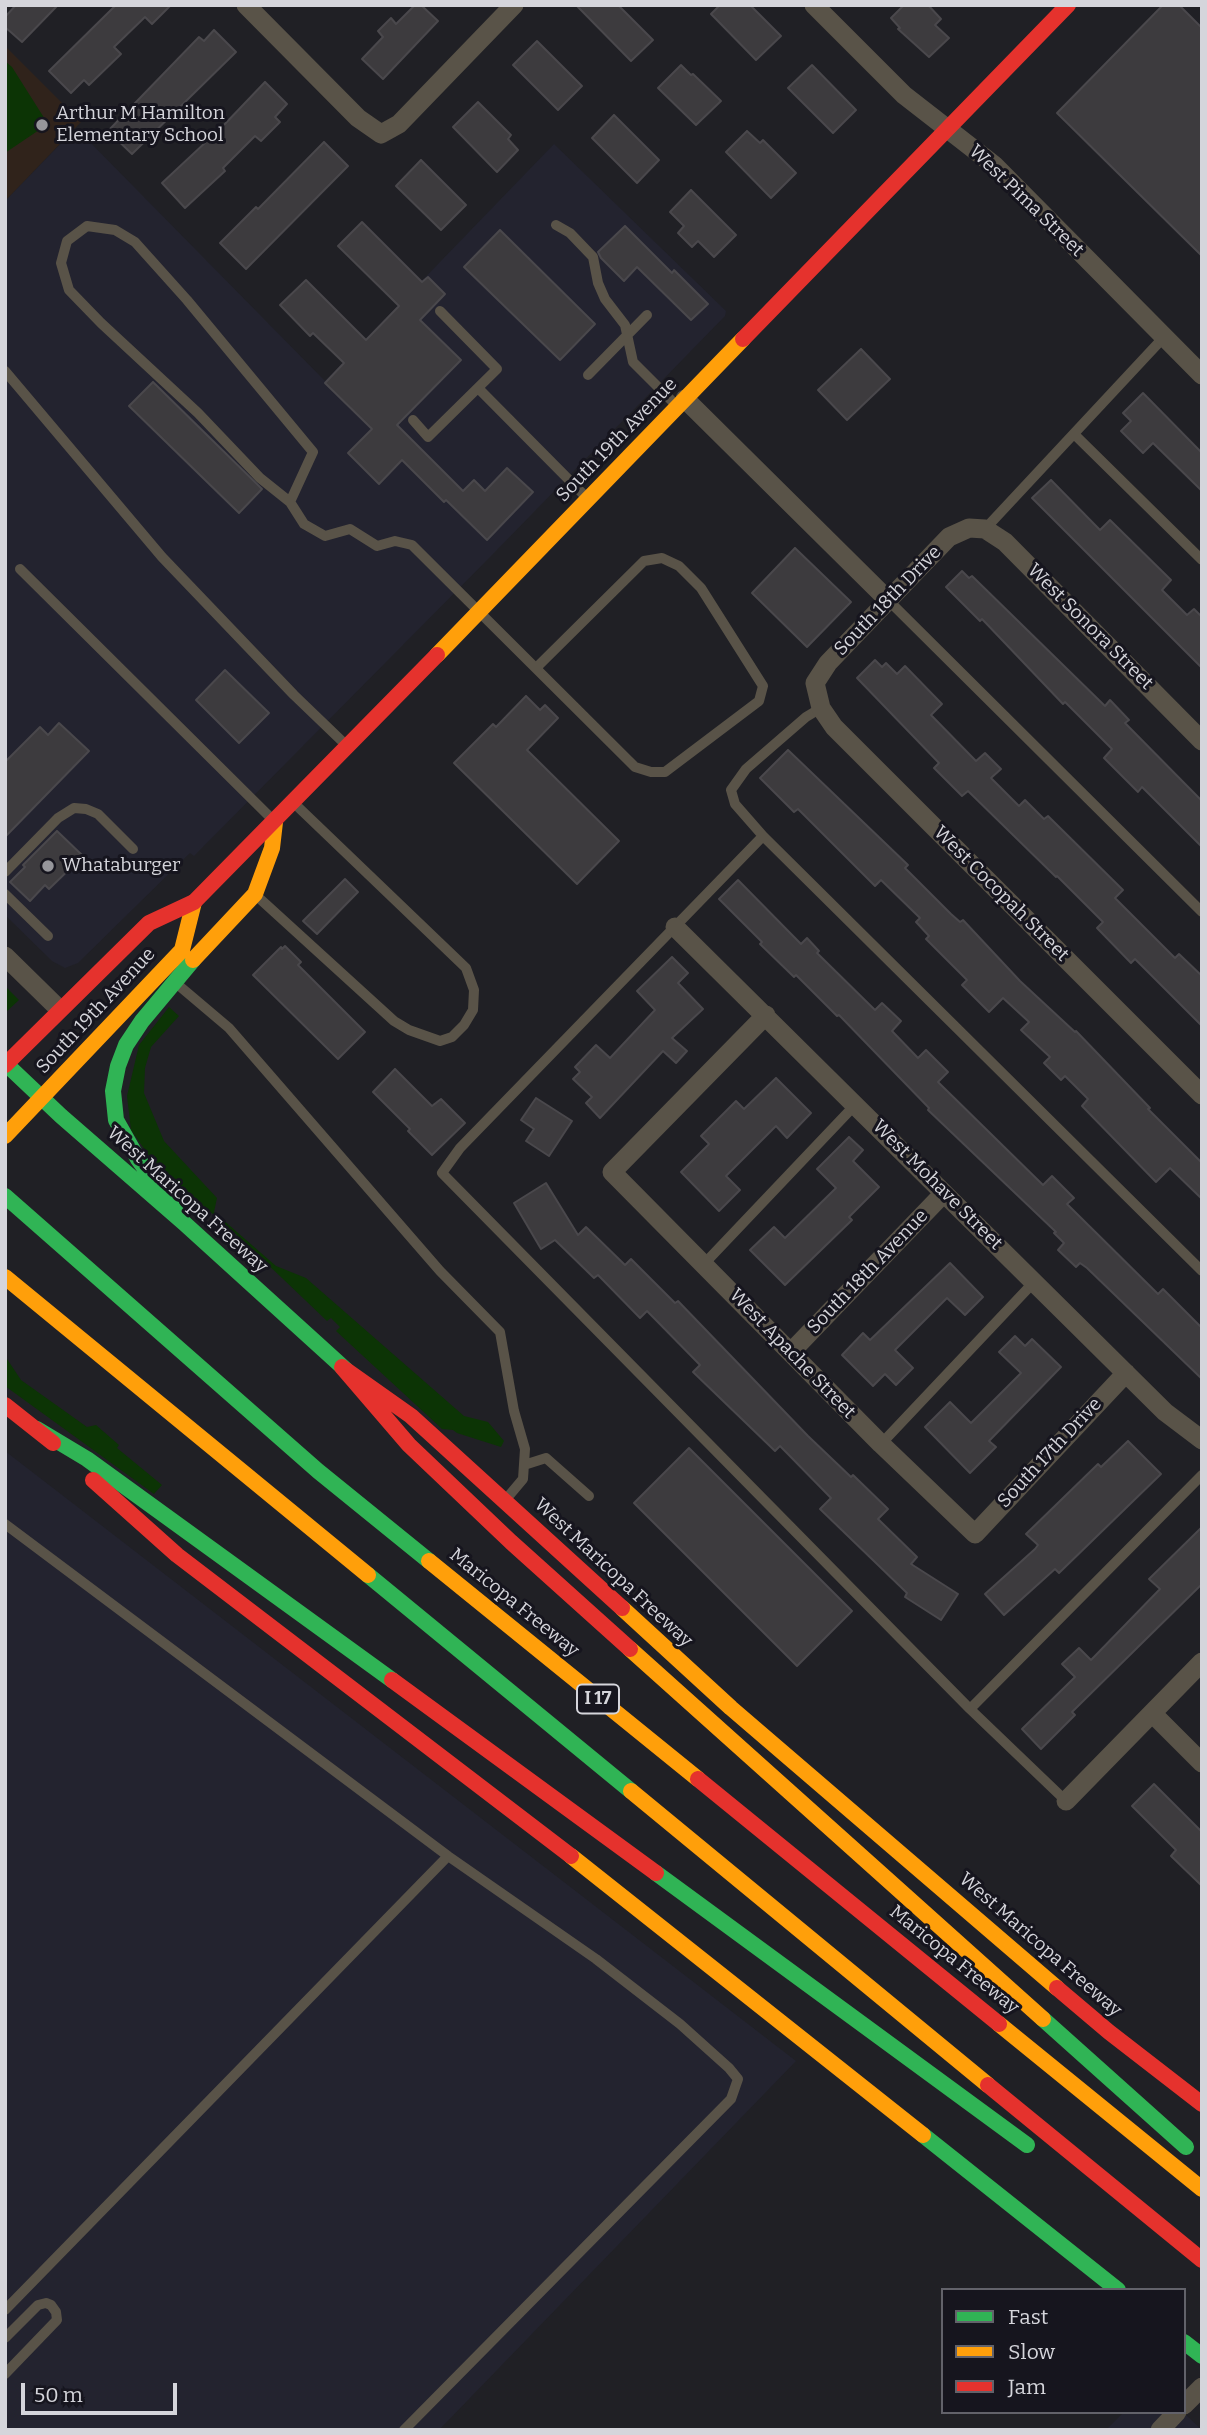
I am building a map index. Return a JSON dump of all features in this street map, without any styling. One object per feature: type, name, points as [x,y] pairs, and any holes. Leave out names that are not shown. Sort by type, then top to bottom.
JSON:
[{"type":"main road","name":"South 19th Avenue","points":[[6,1064],[149,922],[194,902],[275,822],[1068,5]]},
{"type":"main road","points":[[184,1223],[126,1141],[116,1120],[113,1091],[126,1045],[142,1021],[255,894],[269,856],[275,822]]},
{"type":"main road","name":"South 19th Avenue","points":[[5,1136],[182,950],[194,902]]},
{"type":"main road","name":"West Maricopa Freeway","points":[[6,1064],[342,1367],[411,1416],[731,1708],[1109,2032],[1202,2104]]},
{"type":"main road","name":"Maricopa Freeway","points":[[5,1196],[318,1471],[1202,2189]]},
{"type":"main road","name":"I 17","points":[[5,1277],[1202,2260]]},
{"type":"main road","points":[[342,1367],[410,1446],[511,1542],[1202,2161]]},
{"type":"main road","points":[[5,1405],[37,1429],[177,1555],[571,1856],[1115,2288]]},
{"type":"main road","points":[[37,1429],[87,1459],[197,1538],[1041,2155]]},
{"type":"main road","points":[[1076,2176],[1149,2217]]},
{"type":"main road","points":[[1186,2344],[1202,2356]]},
{"type":"street","points":[[246,5],[358,118],[381,134],[399,124],[514,5]]},
{"type":"street","name":"West Pima Street","points":[[814,5],[904,94],[994,165],[1202,374]]},
{"type":"street","points":[[682,403],[888,600]]},
{"type":"street","name":"South 18th Drive","points":[[816,683],[828,663],[949,537],[977,529]]},
{"type":"street","name":"West Sonora Street","points":[[977,529],[1005,542],[1202,740]]},
{"type":"street","name":"West Cocopah Street","points":[[816,683],[821,708],[834,727],[1202,1095]]},
{"type":"street","name":"West Mohave Street","points":[[675,927],[1165,1412],[1202,1440]]},
{"type":"street","points":[[5,956],[59,1009]]},
{"type":"street","name":"West Apache Street","points":[[766,1016],[612,1172],[881,1444],[975,1534]]},
{"type":"street","name":"South 18th Avenue","points":[[791,1352],[944,1193]]},
{"type":"street","name":"South 17th Drive","points":[[975,1534],[1126,1373]]},
{"type":"street","points":[[1066,1801],[1202,1662]]},
{"type":"street","points":[[1152,1713],[1202,1763]]},
{"type":"street","points":[[1186,2403],[1202,2387]]},
{"type":"street","points":[[1160,2430],[1175,2414]]},
{"type":"lane","points":[[556,225],[570,233],[593,257],[598,283],[605,299],[625,325],[633,362],[682,403]]},
{"type":"lane","points":[[290,502],[313,452],[187,300],[135,242],[115,230],[87,226],[67,242],[61,263],[69,290],[198,413],[260,478],[290,502],[304,524],[325,537],[350,529],[377,545],[395,541],[412,545],[635,767],[651,772],[664,772],[760,701],[763,686],[701,588],[679,566],[662,558],[644,561],[536,668]]},
{"type":"lane","points":[[413,420],[428,437],[497,369],[440,311]]},
{"type":"lane","points":[[588,375],[647,315]]},
{"type":"lane","points":[[977,529],[1074,434],[1164,337]]},
{"type":"lane","points":[[5,371],[162,557],[294,695],[348,747]]},
{"type":"lane","points":[[478,388],[588,499]]},
{"type":"lane","points":[[1074,434],[1202,560]]},
{"type":"lane","points":[[20,569],[275,822]]},
{"type":"lane","points":[[888,600],[1202,912]]},
{"type":"lane","points":[[821,708],[806,717],[746,769],[732,790],[735,804],[763,836],[1202,1271]]},
{"type":"lane","points":[[255,894],[394,1021],[408,1030],[440,1041],[452,1037],[464,1025],[473,1010],[474,990],[466,968],[294,803]]},
{"type":"lane","points":[[5,872],[58,818],[74,808],[98,814],[133,849]]},
{"type":"lane","points":[[763,836],[460,1147],[442,1173],[970,1709],[1066,1801]]},
{"type":"lane","points":[[5,894],[48,936]]},
{"type":"lane","points":[[174,982],[229,1028],[440,1271],[500,1332],[514,1411],[525,1449],[523,1479],[504,1501]]},
{"type":"lane","points":[[704,1264],[855,1105]]},
{"type":"lane","points":[[881,1444],[1034,1282]]},
{"type":"lane","points":[[524,1465],[545,1458],[589,1496]]},
{"type":"lane","points":[[970,1709],[1202,1475]]},
{"type":"lane","points":[[5,1524],[449,1856],[607,1967],[680,2024],[738,2079],[731,2099],[404,2430]]},
{"type":"lane","points":[[5,2310],[449,1856]]},
{"type":"lane","points":[[5,2337],[38,2305],[46,2303],[56,2312],[57,2320],[5,2375]]},
{"type":"shaded area","name":"Arthur M Hamilton Elementary School","points":[[5,46],[81,122],[5,201]]},
{"type":"shaded area","points":[[76,128],[325,381],[554,144],[726,311],[725,316],[494,553],[194,856],[190,853],[78,963],[65,968],[52,961],[5,915],[5,201]]},
{"type":"shaded area","points":[[5,1451],[796,2061],[439,2430],[5,2430]]},
{"type":"shaded area","points":[[1122,2414],[1185,2414],[1202,2430],[1106,2430]]},
{"type":"green space","points":[[5,61],[12,67],[48,124],[5,153]]},
{"type":"green space","points":[[5,986],[19,1000],[5,1013]]},
{"type":"green space","points":[[169,1007],[179,1016],[151,1047],[145,1068],[144,1093],[164,1141],[217,1198],[214,1212],[276,1266],[306,1278],[464,1416],[488,1422],[504,1441],[501,1447],[453,1430],[442,1429],[336,1331],[340,1327],[331,1318],[327,1321],[238,1236],[154,1163],[131,1130],[127,1096],[139,1045]]},
{"type":"green space","points":[[5,1356],[21,1380],[87,1427],[96,1425],[119,1445],[117,1448],[162,1485],[154,1494],[5,1386]]},
{"type":"building","points":[[16,5],[58,5],[22,42],[5,27],[5,17]]},
{"type":"building","points":[[116,5],[171,5],[152,24],[145,17],[114,47],[121,54],[89,85],[84,80],[71,93],[49,71]]},
{"type":"building","points":[[415,5],[421,5],[438,21],[383,79],[362,59],[383,37],[378,31],[391,18],[396,24]]},
{"type":"building","points":[[576,5],[618,5],[653,40],[631,61]]},
{"type":"building","points":[[720,5],[750,5],[781,36],[756,60],[711,14]]},
{"type":"building","points":[[904,5],[928,5],[941,19],[935,25],[949,38],[929,57],[898,29],[900,28],[891,18]]},
{"type":"building","points":[[1163,5],[1179,5],[1202,28],[1202,256],[1057,113]]},
{"type":"building","points":[[214,30],[236,52],[132,154],[108,131],[199,37],[204,41]]},
{"type":"building","points":[[537,41],[582,86],[558,110],[513,65]]},
{"type":"building","points":[[681,65],[721,101],[696,125],[658,88]]},
{"type":"building","points":[[812,65],[856,110],[833,133],[788,88]]},
{"type":"building","points":[[265,82],[287,104],[275,117],[280,122],[261,141],[255,136],[223,168],[225,171],[185,208],[162,183]]},
{"type":"building","points":[[478,102],[511,135],[508,139],[518,150],[497,172],[453,127]]},
{"type":"building","points":[[614,115],[659,160],[637,183],[592,138]]},
{"type":"building","points":[[747,131],[760,143],[763,140],[796,173],[771,198],[726,152]]},
{"type":"building","points":[[324,142],[348,166],[246,269],[220,243]]},
{"type":"building","points":[[421,160],[466,205],[441,230],[396,186]]},
{"type":"building","points":[[691,190],[736,235],[714,257],[698,241],[692,247],[678,233],[684,226],[670,212]]},
{"type":"building","points":[[362,222],[422,282],[428,277],[445,294],[420,320],[461,360],[397,425],[463,491],[474,480],[485,491],[507,468],[533,492],[487,540],[402,460],[379,484],[348,453],[372,429],[325,383],[344,363],[313,333],[310,336],[280,305],[306,280],[366,340],[399,306],[338,246]]},
{"type":"building","points":[[625,226],[708,304],[691,320],[637,267],[624,281],[601,258],[598,252]]},
{"type":"building","points":[[500,230],[595,324],[560,360],[464,267]]},
{"type":"building","points":[[861,349],[890,379],[847,420],[818,390]]},
{"type":"building","points":[[153,382],[262,489],[239,513],[129,406]]},
{"type":"building","points":[[1143,393],[1202,453],[1202,491],[1153,443],[1143,453],[1121,431],[1131,421],[1123,413]]},
{"type":"building","points":[[1051,480],[1100,530],[1110,520],[1171,580],[1162,590],[1187,615],[1194,609],[1202,617],[1202,668],[1032,498]]},
{"type":"building","points":[[795,548],[851,602],[807,647],[752,593]]},
{"type":"building","points":[[962,571],[969,578],[972,576],[1105,706],[1110,700],[1129,720],[1125,723],[1202,801],[1202,847],[1142,787],[1138,792],[1104,758],[1112,749],[1065,702],[1063,704],[982,619],[980,621],[946,587]]},
{"type":"building","points":[[875,660],[882,667],[886,663],[897,674],[905,666],[942,704],[931,715],[976,761],[985,753],[1001,769],[991,778],[1019,806],[1025,800],[1044,819],[1048,816],[1123,890],[1115,898],[1175,958],[1179,954],[1202,976],[1202,1026],[1135,959],[1131,963],[1097,928],[1103,922],[1057,876],[968,791],[962,796],[934,768],[939,763],[857,678]]},
{"type":"building","points":[[225,670],[269,713],[239,743],[196,700]]},
{"type":"building","points":[[526,696],[540,710],[545,705],[558,718],[527,750],[619,841],[577,884],[454,763],[493,724],[496,727]]},
{"type":"building","points":[[59,723],[89,751],[5,837],[5,762],[40,727],[48,735]]},
{"type":"building","points":[[788,750],[908,865],[905,868],[951,914],[960,922],[963,920],[1020,981],[1076,1031],[1202,1163],[1202,1199],[1170,1168],[1156,1182],[1082,1106],[1088,1099],[1065,1076],[1061,1080],[1044,1063],[1050,1057],[1021,1030],[1029,1022],[1003,998],[989,1012],[962,985],[967,980],[926,939],[929,936],[916,922],[920,918],[881,880],[875,886],[798,809],[794,812],[760,778]]},
{"type":"building","name":"Whataburger","points":[[57,831],[83,856],[49,889],[45,885],[30,901],[10,882]]},
{"type":"building","points":[[345,879],[358,892],[317,934],[303,921]]},
{"type":"building","points":[[738,880],[801,944],[807,938],[819,951],[817,953],[875,1010],[882,1003],[901,1021],[892,1031],[918,1058],[926,1050],[948,1072],[938,1082],[1043,1185],[1052,1176],[1074,1198],[1067,1204],[1158,1294],[1163,1289],[1202,1328],[1202,1379],[1087,1268],[1080,1263],[1076,1267],[1058,1250],[1064,1243],[1054,1233],[1056,1232],[928,1110],[839,1015],[760,944],[762,942],[719,899]]},
{"type":"building","points":[[285,946],[301,962],[298,965],[365,1032],[338,1059],[253,975]]},
{"type":"building","points":[[672,957],[688,973],[678,983],[703,1009],[672,1038],[687,1051],[676,1063],[663,1051],[600,1118],[586,1103],[592,1097],[573,1079],[580,1072],[575,1067],[596,1045],[610,1058],[655,1010],[637,991]]},
{"type":"building","points":[[395,1069],[432,1106],[441,1099],[465,1123],[432,1155],[373,1092]]},
{"type":"building","points":[[776,1078],[811,1113],[787,1138],[776,1126],[726,1176],[740,1190],[719,1211],[681,1172],[709,1144],[701,1136],[736,1101],[744,1109]]},
{"type":"building","points":[[536,1098],[572,1121],[549,1156],[526,1141],[534,1129],[521,1120]]},
{"type":"building","points":[[849,1137],[863,1150],[853,1161],[879,1187],[849,1217],[852,1220],[785,1285],[750,1250],[774,1227],[785,1238],[836,1188],[817,1169]]},
{"type":"building","points":[[546,1183],[578,1235],[586,1227],[625,1265],[631,1259],[675,1303],[678,1301],[808,1436],[888,1509],[878,1519],[917,1557],[911,1564],[958,1594],[941,1620],[905,1597],[907,1593],[820,1509],[831,1498],[780,1446],[775,1451],[693,1372],[700,1365],[647,1311],[640,1318],[598,1275],[594,1278],[555,1240],[541,1249],[514,1203]]},
{"type":"building","points":[[950,1263],[983,1297],[965,1315],[947,1298],[895,1350],[913,1368],[896,1385],[885,1374],[873,1386],[842,1355],[863,1333],[870,1340]]},
{"type":"building","points":[[1015,1336],[1025,1346],[1032,1339],[1061,1367],[989,1441],[996,1447],[970,1473],[925,1427],[950,1402],[971,1423],[1021,1373],[999,1352]]},
{"type":"building","points":[[1128,1441],[1161,1474],[1059,1573],[1055,1569],[1004,1615],[985,1594],[1038,1545],[1026,1534],[1098,1464],[1101,1467]]},
{"type":"building","points":[[689,1448],[852,1611],[797,1666],[634,1503]]},
{"type":"building","points":[[1202,1527],[1202,1584],[1072,1712],[1075,1715],[1041,1749],[1022,1729],[1075,1677],[1062,1664],[1079,1648],[1091,1660],[1160,1589],[1149,1579]]},
{"type":"building","points":[[1154,1784],[1202,1832],[1202,1886],[1171,1856],[1176,1850],[1132,1806]]},
{"type":"traffic: fast","points":[[184,1223],[138,1159],[116,1120],[113,1091],[126,1045],[142,1021],[193,960]]},
{"type":"traffic: fast","points":[[5,1063],[346,1370]]},
{"type":"traffic: fast","points":[[5,1196],[318,1471],[429,1561]]},
{"type":"traffic: fast","points":[[37,1429],[87,1459],[392,1680]]},
{"type":"traffic: fast","points":[[368,1575],[631,1791]]},
{"type":"traffic: fast","points":[[656,1873],[1027,2145]]},
{"type":"traffic: fast","points":[[1043,2019],[1186,2147]]},
{"type":"traffic: fast","points":[[923,2135],[1115,2288]]},
{"type":"traffic: fast","points":[[1186,2344],[1202,2356]]},
{"type":"traffic: slow","points":[[437,655],[743,339]]},
{"type":"traffic: slow","points":[[193,960],[255,894],[272,848],[275,822]]},
{"type":"traffic: slow","points":[[5,1136],[182,950],[194,902]]},
{"type":"traffic: slow","points":[[5,1277],[368,1575]]},
{"type":"traffic: slow","points":[[429,1561],[698,1779]]},
{"type":"traffic: slow","points":[[622,1608],[731,1708],[1057,1988]]},
{"type":"traffic: slow","points":[[630,1649],[1043,2019]]},
{"type":"traffic: slow","points":[[631,1791],[988,2085]]},
{"type":"traffic: slow","points":[[571,1856],[923,2135]]},
{"type":"traffic: slow","points":[[999,2024],[1202,2189]]},
{"type":"traffic: jam","points":[[743,339],[1068,5]]},
{"type":"traffic: jam","points":[[5,1065],[149,923],[194,902],[437,655]]},
{"type":"traffic: jam","points":[[342,1367],[409,1445],[630,1649]]},
{"type":"traffic: jam","points":[[346,1370],[411,1416],[622,1608]]},
{"type":"traffic: jam","points":[[5,1405],[53,1443]]},
{"type":"traffic: jam","points":[[93,1480],[177,1555],[571,1856]]},
{"type":"traffic: jam","points":[[392,1680],[656,1873]]},
{"type":"traffic: jam","points":[[698,1779],[999,2024]]},
{"type":"traffic: jam","points":[[1057,1988],[1202,2104]]},
{"type":"traffic: jam","points":[[988,2085],[1202,2260]]},
{"type":"place","name":"Arthur M Hamilton Elementary School","points":[[42,125]]},
{"type":"place","name":"Whataburger","points":[[48,866]]}]
